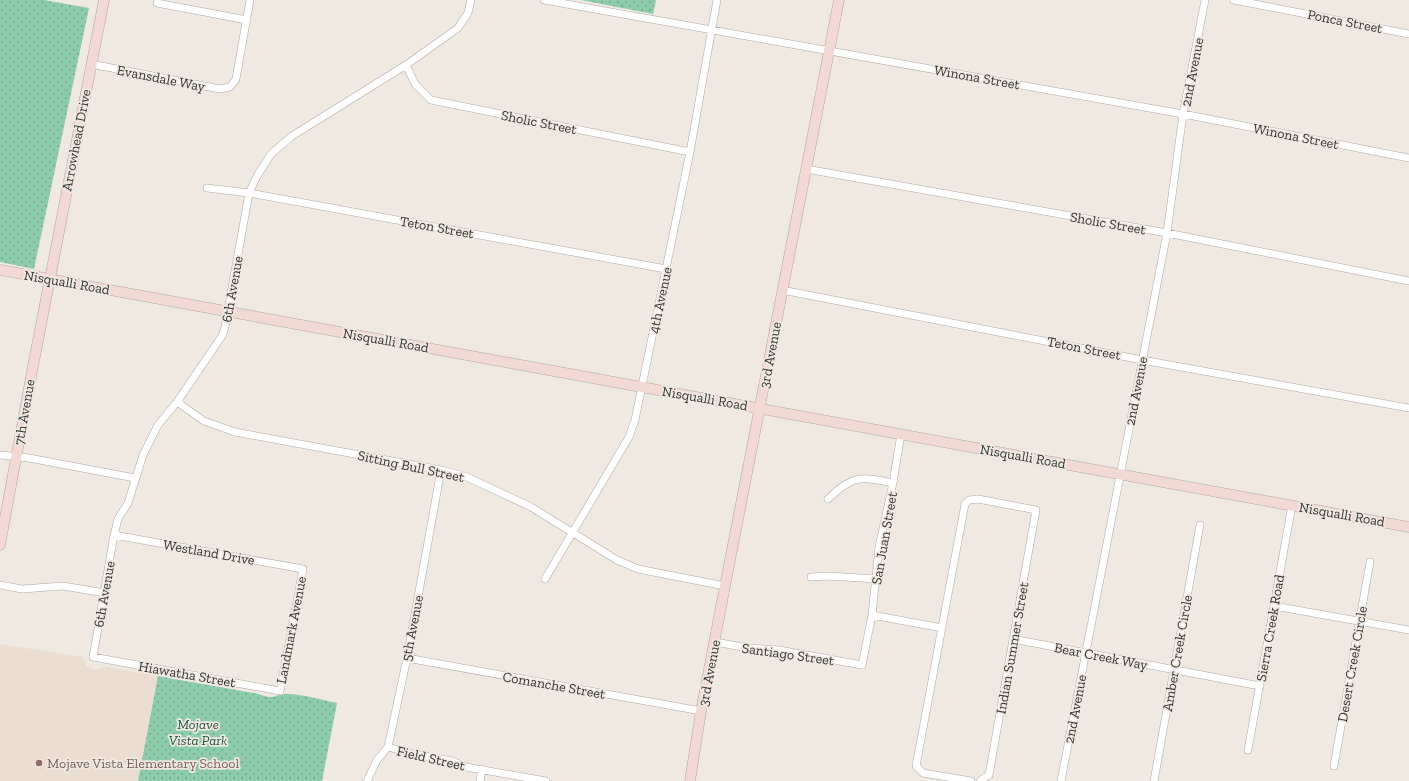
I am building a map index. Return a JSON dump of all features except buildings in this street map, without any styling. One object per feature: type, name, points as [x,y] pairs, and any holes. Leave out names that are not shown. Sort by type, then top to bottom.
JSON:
[{"type":"main road","name":"Arrowhead Drive","points":[[50,279],[104,0]]},
{"type":"main road","name":"3rd Avenue","points":[[690,781],[701,711],[838,0]]},
{"type":"main road","name":"Nisqualli Road","points":[[0,270],[1409,526]]},
{"type":"main road","name":"7th Avenue","points":[[0,545],[50,279]]},
{"type":"street","points":[[157,3],[247,20],[250,0]]},
{"type":"street","name":"6th Avenue","points":[[94,657],[118,519],[128,503],[143,455],[158,425],[177,402],[222,336],[228,311],[249,194],[257,176],[270,154],[292,136],[406,65],[458,28],[468,13],[471,0]]},
{"type":"street","name":"Winona Street","points":[[544,0],[1183,114],[1409,158]]},
{"type":"street","name":"4th Avenue","points":[[545,580],[629,437],[642,387],[690,152],[717,0]]},
{"type":"street","name":"2nd Avenue","points":[[1061,781],[1166,233],[1183,114],[1205,0]]},
{"type":"street","name":"Ponca Street","points":[[1234,0],[1409,34]]},
{"type":"street","name":"Evansdale Way","points":[[91,64],[220,89],[230,87],[236,79],[247,20]]},
{"type":"street","name":"Sholic Street","points":[[406,65],[415,84],[431,100],[690,152]]},
{"type":"street","name":"Sholic Street","points":[[806,169],[1166,233],[1409,281]]},
{"type":"street","name":"Teton Street","points":[[207,188],[249,194],[666,269]]},
{"type":"street","name":"Teton Street","points":[[782,290],[1142,360],[1409,408]]},
{"type":"street","name":"Sitting Bull Street","points":[[177,402],[204,420],[235,432],[467,476],[531,507],[617,560],[638,569],[725,586]]},
{"type":"street","name":"San Juan Street","points":[[862,666],[872,615],[879,547],[893,483],[901,434]]},
{"type":"street","points":[[0,455],[16,458],[29,458],[135,478]]},
{"type":"street","name":"5th Avenue","points":[[367,781],[377,760],[388,747],[407,658],[441,470]]},
{"type":"street","points":[[828,499],[840,487],[853,479],[869,478],[893,483]]},
{"type":"street","name":"Indian Summer Street","points":[[942,628],[965,504],[969,500],[978,499],[1036,510],[989,775],[980,781]]},
{"type":"street","name":"Sierra Creek Road","points":[[1248,750],[1292,505]]},
{"type":"street","name":"Amber Creek Circle","points":[[1154,781],[1200,525]]},
{"type":"street","name":"Westland Drive","points":[[114,535],[303,569]]},
{"type":"street","name":"Desert Creek Circle","points":[[1334,766],[1370,562]]},
{"type":"street","name":"Landmark Avenue","points":[[280,691],[303,569]]},
{"type":"street","points":[[811,577],[828,576],[876,579]]},
{"type":"street","points":[[0,585],[22,589],[63,586],[105,593]]},
{"type":"street","points":[[1274,606],[1409,630]]},
{"type":"street","points":[[872,615],[942,628],[916,766],[923,773],[971,781]]},
{"type":"street","name":"Bear Creek Way","points":[[1013,640],[1260,686]]},
{"type":"street","name":"Santiago Street","points":[[715,642],[748,648],[779,650],[862,666]]},
{"type":"street","name":"Hiawatha Street","points":[[94,657],[280,691]]},
{"type":"street","name":"Comanche Street","points":[[407,658],[701,711]]},
{"type":"street","name":"Field Street","points":[[388,747],[413,754],[452,761],[466,766],[546,781]]},
{"type":"street","points":[[480,781],[482,769]]},
{"type":"shaded area","points":[[0,644],[83,657],[86,666],[94,670],[107,667],[158,676],[138,781],[0,781]]},
{"type":"green space","points":[[0,0],[44,0],[89,8],[34,269],[0,262]]},
{"type":"green space","points":[[581,0],[656,0],[653,14]]},
{"type":"green space","name":"Mojave Vista Park","points":[[158,676],[269,697],[282,694],[292,694],[337,703],[322,781],[138,781]]},
{"type":"place","name":"Mojave Vista Elementary School","points":[[39,763]]}]
